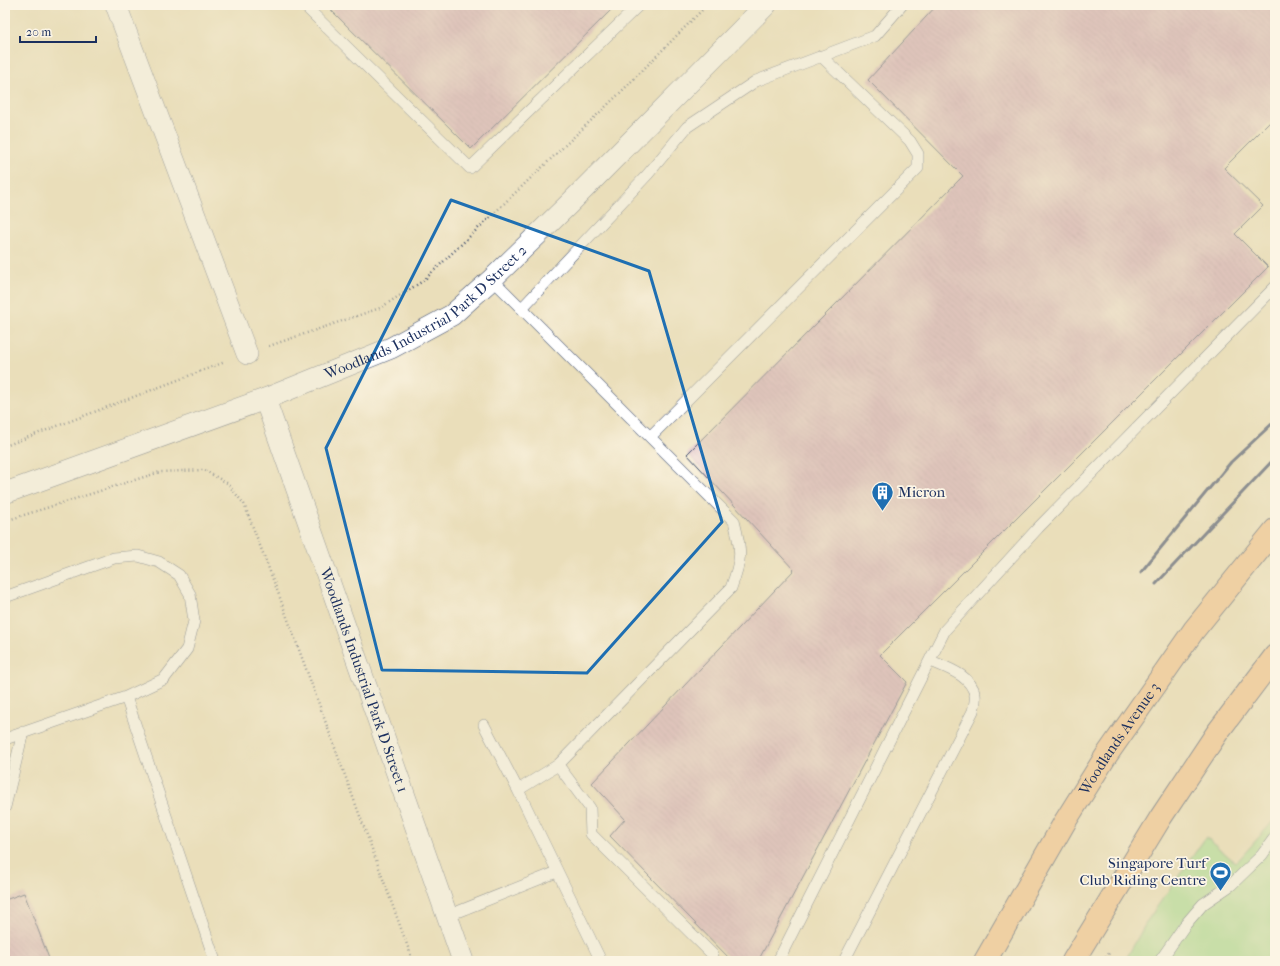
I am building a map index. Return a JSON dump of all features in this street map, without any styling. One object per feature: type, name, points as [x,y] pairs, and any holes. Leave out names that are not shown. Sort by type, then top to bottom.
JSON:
[{"type":"main road","name":"Woodlands Avenue 3","points":[[986,961],[1066,820],[1123,732],[1194,630],[1275,530]]},
{"type":"main road","points":[[1073,961],[1161,817],[1217,733],[1275,656]]},
{"type":"street","points":[[116,5],[246,354]]},
{"type":"street","name":"Woodlands Industrial Park D Street 2","points":[[5,493],[265,399],[391,348],[452,315],[492,279],[766,5]]},
{"type":"street","name":"Woodlands Industrial Park D Street 1","points":[[265,399],[463,961]]},
{"type":"lane","points":[[304,5],[470,168],[639,5]]},
{"type":"lane","points":[[522,308],[648,174],[687,127],[756,81],[875,36],[902,5]]},
{"type":"lane","points":[[650,437],[918,168],[918,154],[910,141],[822,56]]},
{"type":"lane","points":[[492,279],[734,521],[741,547],[738,568],[731,588],[558,765],[518,790]]},
{"type":"lane","points":[[778,961],[931,661],[945,630],[1038,528],[1275,287]]},
{"type":"lane","points":[[5,597],[114,558],[138,556],[159,562],[179,575],[190,594],[194,621],[187,649],[164,679],[126,697],[5,739]]},
{"type":"lane","points":[[844,961],[973,711],[975,695],[969,684],[956,672],[931,661]]},
{"type":"lane","points":[[126,697],[215,961]]},
{"type":"lane","points":[[484,725],[518,790],[601,961]]},
{"type":"lane","points":[[5,807],[23,732]]},
{"type":"lane","points":[[558,765],[590,808],[591,834],[712,955]]},
{"type":"lane","points":[[1160,961],[1185,925],[1203,904],[1231,885],[1262,855],[1275,837]]},
{"type":"lane","points":[[447,916],[557,872]]},
{"type":"path","points":[[5,446],[246,354],[380,308],[423,281],[622,91],[707,5]]},
{"type":"path","points":[[5,521],[160,472],[204,470],[227,483],[244,504],[277,588],[413,961]]},
{"type":"highlighted area","points":[[451,200],[649,271],[722,522],[587,673],[382,670],[326,448]]},
{"type":"green space","name":"Singapore Turf Club Riding Centre","points":[[1275,819],[1275,961],[1125,961],[1147,921],[1206,837],[1236,863]]},
{"type":"building","points":[[326,5],[616,5],[471,149]]},
{"type":"building","name":"Micron","points":[[937,5],[1275,5],[1275,117],[1224,168],[1263,206],[1235,234],[1268,267],[880,655],[907,682],[758,961],[732,961],[610,836],[625,819],[592,783],[794,570],[687,454],[963,176],[868,80]]},
{"type":"building","points":[[24,893],[50,961],[5,961],[5,900]]},
{"type":"railway","points":[[1141,572],[1231,462],[1275,421]]},
{"type":"railway","points":[[1156,584],[1275,458]]},
{"type":"place","name":"Micron","points":[[882,512]]},
{"type":"place","name":"Singapore Turf Club Riding Centre","points":[[1221,892]]}]
